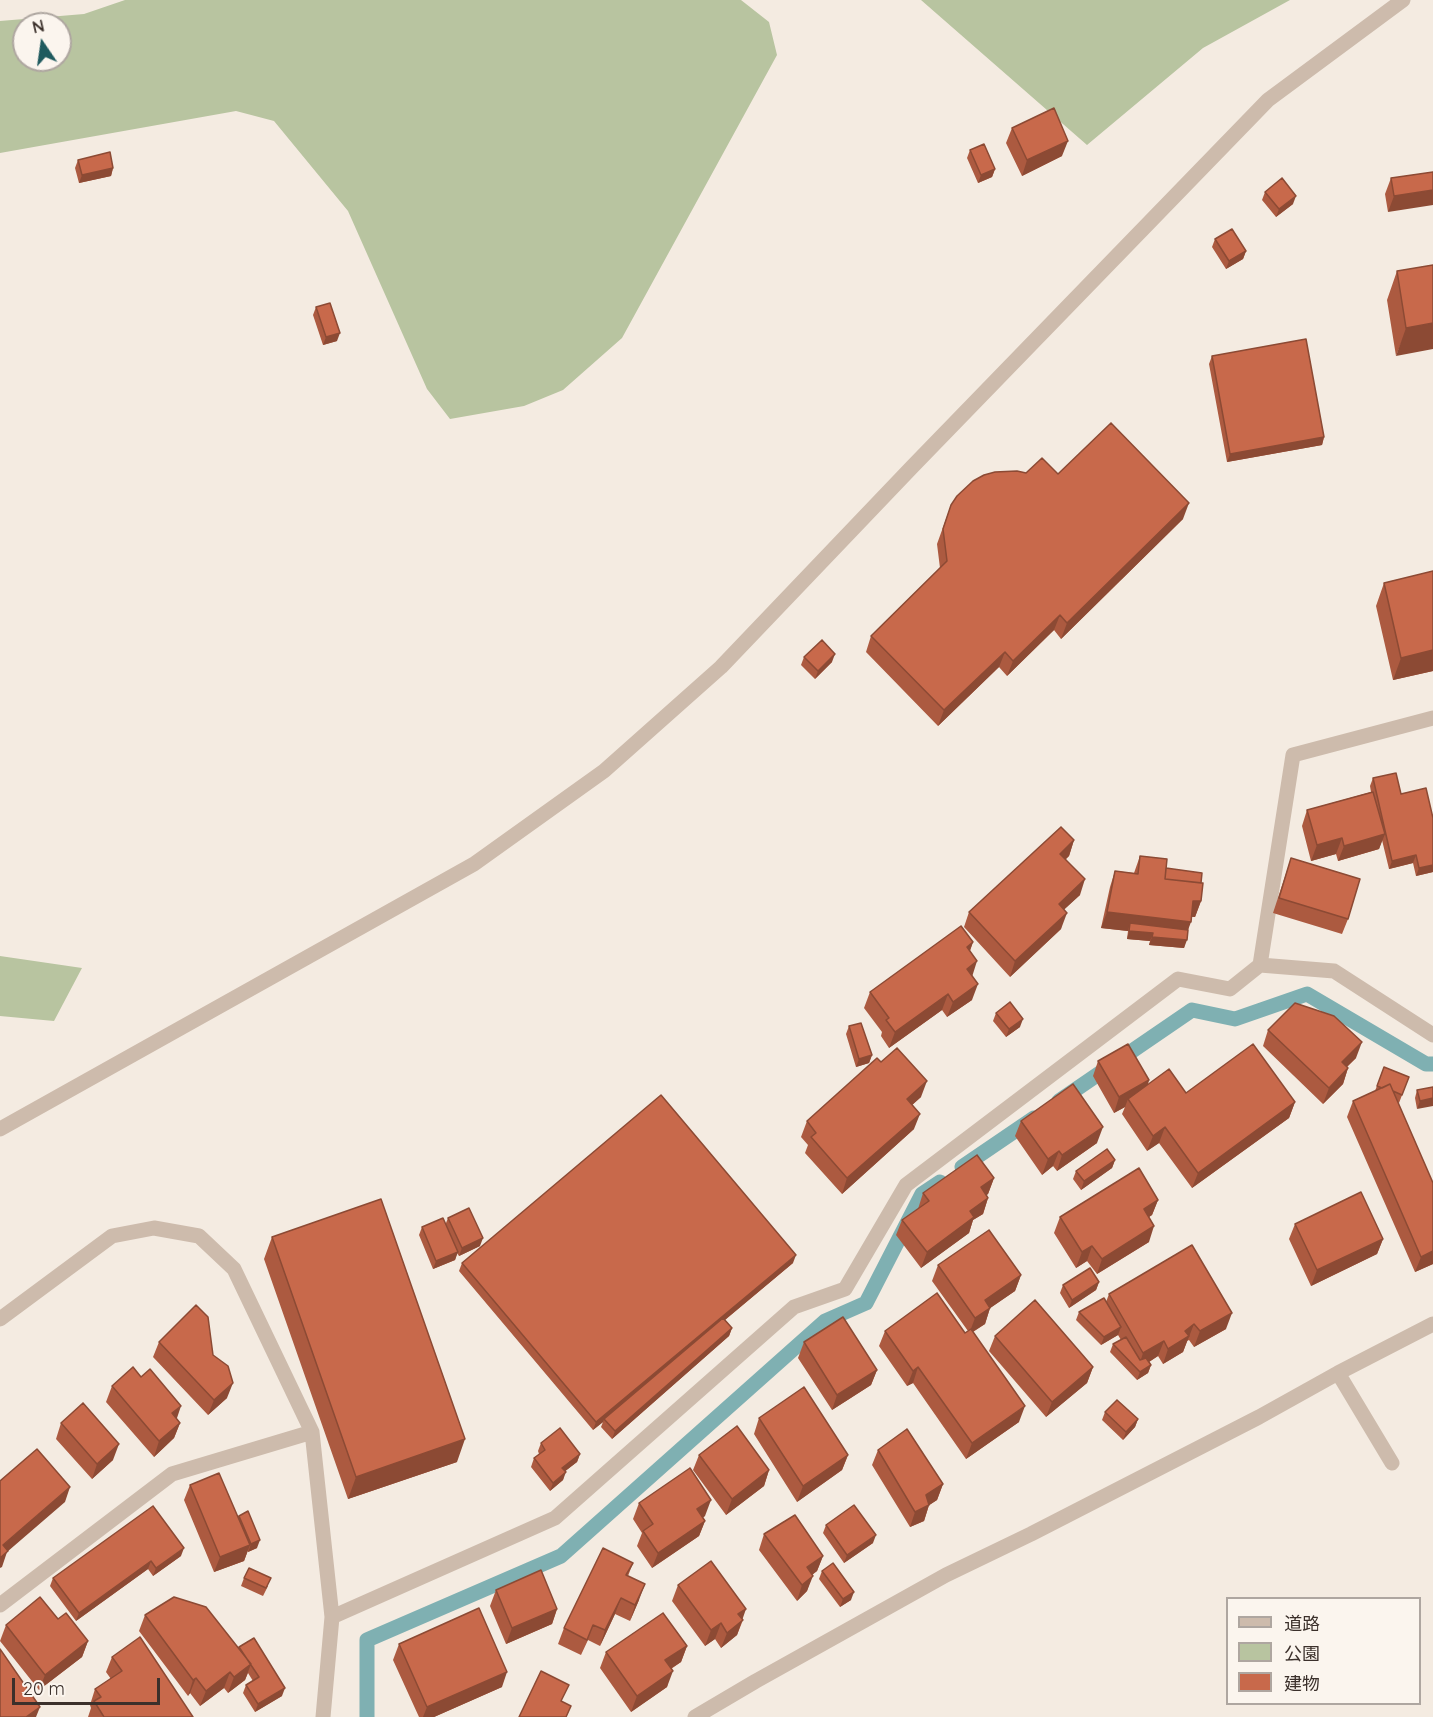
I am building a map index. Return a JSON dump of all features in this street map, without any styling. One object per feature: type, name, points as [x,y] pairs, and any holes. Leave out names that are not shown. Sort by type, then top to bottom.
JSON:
[{"type":"street","points":[[0,1129],[474,864],[604,771],[721,667],[1268,100],[1403,0]]},
{"type":"street","points":[[332,1617],[555,1518],[794,1307],[845,1290],[906,1185],[1178,979],[1230,989],[1260,965],[1293,755],[1433,718]]},
{"type":"street","points":[[1260,965],[1334,971],[1433,1035]]},
{"type":"street","points":[[0,1319],[112,1236],[154,1228],[199,1236],[234,1269],[312,1432],[332,1617],[322,1716]]},
{"type":"street","points":[[695,1717],[946,1575],[1259,1417],[1433,1324]]},
{"type":"street","points":[[1338,1373],[1392,1463]]},
{"type":"street","points":[[0,1605],[172,1474],[312,1432]]},
{"type":"green space","points":[[125,0],[741,0],[769,22],[777,55],[622,338],[563,390],[524,406],[450,419],[427,389],[348,211],[274,121],[236,111],[0,153],[0,21],[12,20],[12,72],[72,72],[72,15],[84,14]]},
{"type":"green space","points":[[921,0],[1290,0],[1203,48],[1087,145]]},
{"type":"green space","points":[[0,956],[82,968],[54,1021],[0,1016]]},
{"type":"building","points":[[1054,108],[1068,141],[1027,160],[1012,128]]},
{"type":"building","points":[[984,144],[995,169],[981,175],[970,150]]},
{"type":"building","points":[[110,152],[113,168],[82,175],[78,160]]},
{"type":"building","points":[[1433,172],[1433,190],[1394,196],[1391,178]]},
{"type":"building","points":[[1282,178],[1296,196],[1279,209],[1265,192]]},
{"type":"building","points":[[1232,229],[1246,251],[1229,261],[1215,239]]},
{"type":"building","points":[[1433,265],[1433,323],[1406,328],[1397,271]]},
{"type":"building","points":[[330,303],[340,333],[326,337],[316,307]]},
{"type":"building","points":[[1306,339],[1324,437],[1230,454],[1212,356]]},
{"type":"building","points":[[1111,423],[1189,503],[1067,623],[1060,615],[1013,661],[1005,652],[944,710],[871,636],[947,561],[943,529],[951,505],[973,481],[995,472],[1026,473],[1042,458],[1058,474]]},
{"type":"building","points":[[1433,571],[1433,650],[1401,658],[1384,583]]},
{"type":"building","points":[[822,640],[835,654],[818,671],[804,657]]},
{"type":"building","points":[[1396,773],[1401,794],[1426,788],[1433,818],[1433,865],[1419,868],[1416,855],[1392,861],[1373,778]]},
{"type":"building","points":[[1373,792],[1385,834],[1344,846],[1342,838],[1317,845],[1307,810]]},
{"type":"building","points":[[1061,827],[1074,840],[1060,854],[1085,879],[1059,904],[1067,913],[1015,961],[969,912]]},
{"type":"building","points":[[1140,856],[1167,859],[1165,879],[1203,883],[1201,901],[1193,901],[1191,922],[1107,912],[1115,871],[1138,874]]},
{"type":"building","points":[[1291,858],[1360,879],[1348,919],[1279,898]]},
{"type":"building","points":[[1166,868],[1202,873],[1201,883],[1165,879]]},
{"type":"building","points":[[1130,923],[1188,930],[1187,940],[1152,937],[1153,933],[1129,931]]},
{"type":"building","points":[[961,926],[973,942],[967,947],[977,961],[967,969],[978,984],[953,1002],[948,994],[895,1032],[886,1020],[889,1018],[870,992]]},
{"type":"building","points":[[1010,1002],[1023,1019],[1009,1029],[996,1013]]},
{"type":"building","points":[[1295,1003],[1334,1016],[1362,1042],[1342,1062],[1348,1068],[1329,1088],[1268,1030]]},
{"type":"building","points":[[861,1023],[872,1055],[859,1059],[849,1026]]},
{"type":"building","points":[[1128,1044],[1149,1080],[1119,1097],[1098,1061]]},
{"type":"building","points":[[1253,1044],[1295,1102],[1198,1173],[1165,1127],[1153,1136],[1128,1099],[1169,1069],[1186,1093]]},
{"type":"building","points":[[897,1048],[927,1081],[907,1099],[920,1114],[847,1178],[811,1137],[816,1133],[807,1121],[877,1058],[881,1062]]},
{"type":"building","points":[[1384,1067],[1409,1077],[1402,1095],[1393,1091],[1390,1084],[1382,1088],[1377,1086]]},
{"type":"building","points":[[1073,1084],[1103,1127],[1062,1155],[1059,1151],[1048,1159],[1021,1121]]},
{"type":"building","points":[[1390,1084],[1433,1183],[1433,1251],[1421,1257],[1353,1101]]},
{"type":"building","points":[[1433,1087],[1433,1098],[1420,1101],[1417,1090]]},
{"type":"building","points":[[661,1095],[796,1255],[596,1422],[462,1263]]},
{"type":"building","points":[[1107,1149],[1115,1160],[1084,1181],[1076,1171]]},
{"type":"building","points":[[977,1155],[994,1178],[981,1187],[988,1198],[970,1211],[974,1217],[927,1252],[902,1220],[929,1201],[923,1193]]},
{"type":"building","points":[[1139,1168],[1158,1200],[1144,1209],[1154,1226],[1102,1259],[1092,1246],[1082,1252],[1060,1217]]},
{"type":"building","points":[[1361,1192],[1383,1239],[1317,1270],[1295,1224]]},
{"type":"building","points":[[381,1199],[465,1439],[356,1477],[272,1237]]},
{"type":"building","points":[[469,1208],[483,1238],[462,1248],[448,1218]]},
{"type":"building","points":[[443,1218],[458,1252],[436,1261],[422,1227]]},
{"type":"building","points":[[989,1230],[1021,1275],[985,1300],[990,1308],[975,1318],[938,1265]]},
{"type":"building","points":[[1192,1245],[1232,1313],[1200,1331],[1194,1324],[1185,1331],[1189,1336],[1168,1349],[1164,1341],[1143,1353],[1109,1294]]},
{"type":"building","points":[[1090,1268],[1099,1282],[1072,1300],[1063,1285]]},
{"type":"building","points":[[937,1293],[965,1333],[971,1329],[1025,1406],[972,1443],[918,1367],[913,1371],[885,1331]]},
{"type":"building","points":[[1104,1298],[1121,1327],[1104,1337],[1079,1312]]},
{"type":"building","points":[[1035,1300],[1093,1367],[1052,1402],[995,1336]]},
{"type":"building","points":[[196,1305],[208,1317],[213,1355],[228,1366],[233,1383],[214,1400],[159,1342]]},
{"type":"building","points":[[843,1317],[877,1370],[837,1395],[804,1342]]},
{"type":"building","points":[[723,1318],[732,1328],[615,1431],[604,1419]]},
{"type":"building","points":[[1126,1337],[1140,1360],[1146,1358],[1151,1365],[1140,1372],[1113,1344]]},
{"type":"building","points":[[133,1367],[141,1377],[150,1369],[181,1406],[172,1413],[180,1423],[159,1441],[112,1386]]},
{"type":"building","points":[[804,1387],[848,1455],[803,1486],[759,1418]]},
{"type":"building","points":[[1117,1400],[1138,1419],[1126,1432],[1105,1412]]},
{"type":"building","points":[[83,1403],[119,1444],[97,1464],[61,1423]]},
{"type":"building","points":[[737,1426],[769,1470],[732,1499],[699,1455]]},
{"type":"building","points":[[560,1428],[580,1454],[562,1468],[566,1472],[553,1483],[534,1458],[545,1450],[541,1443]]},
{"type":"building","points":[[907,1429],[943,1484],[926,1495],[929,1505],[915,1512],[878,1450]]},
{"type":"building","points":[[37,1449],[70,1487],[3,1545],[8,1551],[0,1558],[0,1481]]},
{"type":"building","points":[[690,1468],[711,1500],[697,1509],[705,1521],[658,1553],[643,1531],[653,1524],[639,1503]]},
{"type":"building","points":[[219,1473],[250,1545],[220,1557],[190,1485]]},
{"type":"building","points":[[854,1505],[876,1535],[847,1555],[826,1525]]},
{"type":"building","points":[[153,1506],[184,1548],[156,1568],[151,1561],[79,1613],[53,1578]]},
{"type":"building","points":[[248,1511],[260,1540],[251,1544],[239,1516]]},
{"type":"building","points":[[795,1515],[823,1556],[807,1567],[813,1576],[802,1585],[764,1534]]},
{"type":"building","points":[[603,1548],[633,1563],[626,1575],[645,1584],[635,1605],[621,1598],[605,1630],[593,1625],[587,1640],[564,1628]]},
{"type":"building","points":[[711,1561],[746,1609],[738,1614],[743,1620],[727,1633],[721,1623],[711,1630],[678,1585]]},
{"type":"building","points":[[833,1563],[854,1592],[843,1599],[822,1571]]},
{"type":"building","points":[[249,1568],[271,1578],[266,1588],[244,1578]]},
{"type":"building","points":[[541,1570],[557,1609],[512,1628],[496,1590]]},
{"type":"building","points":[[40,1597],[58,1619],[66,1613],[88,1641],[45,1675],[6,1625]]},
{"type":"building","points":[[174,1597],[206,1607],[251,1664],[234,1677],[230,1672],[206,1691],[196,1678],[193,1680],[145,1615]]},
{"type":"building","points":[[479,1608],[507,1672],[427,1707],[399,1644]]},
{"type":"building","points":[[663,1613],[687,1646],[665,1660],[673,1671],[637,1696],[606,1652]]},
{"type":"building","points":[[140,1637],[193,1717],[104,1717],[94,1701],[101,1697],[95,1689],[122,1671],[112,1657]]},
{"type":"building","points":[[254,1638],[285,1688],[258,1704],[246,1685],[259,1677],[239,1647]]},
{"type":"building","points":[[0,1649],[40,1707],[26,1717],[0,1717]]},
{"type":"building","points":[[541,1671],[569,1685],[561,1701],[571,1706],[566,1717],[519,1717]]},
{"type":"waterway","points":[[1059,1101],[1192,1010],[1235,1019],[1307,994],[1426,1064],[1433,1064]]},
{"type":"waterway","points":[[962,1167],[1034,1118]]},
{"type":"waterway","points":[[367,1717],[367,1640],[561,1556],[825,1321],[866,1303],[922,1194],[940,1182]]}]
